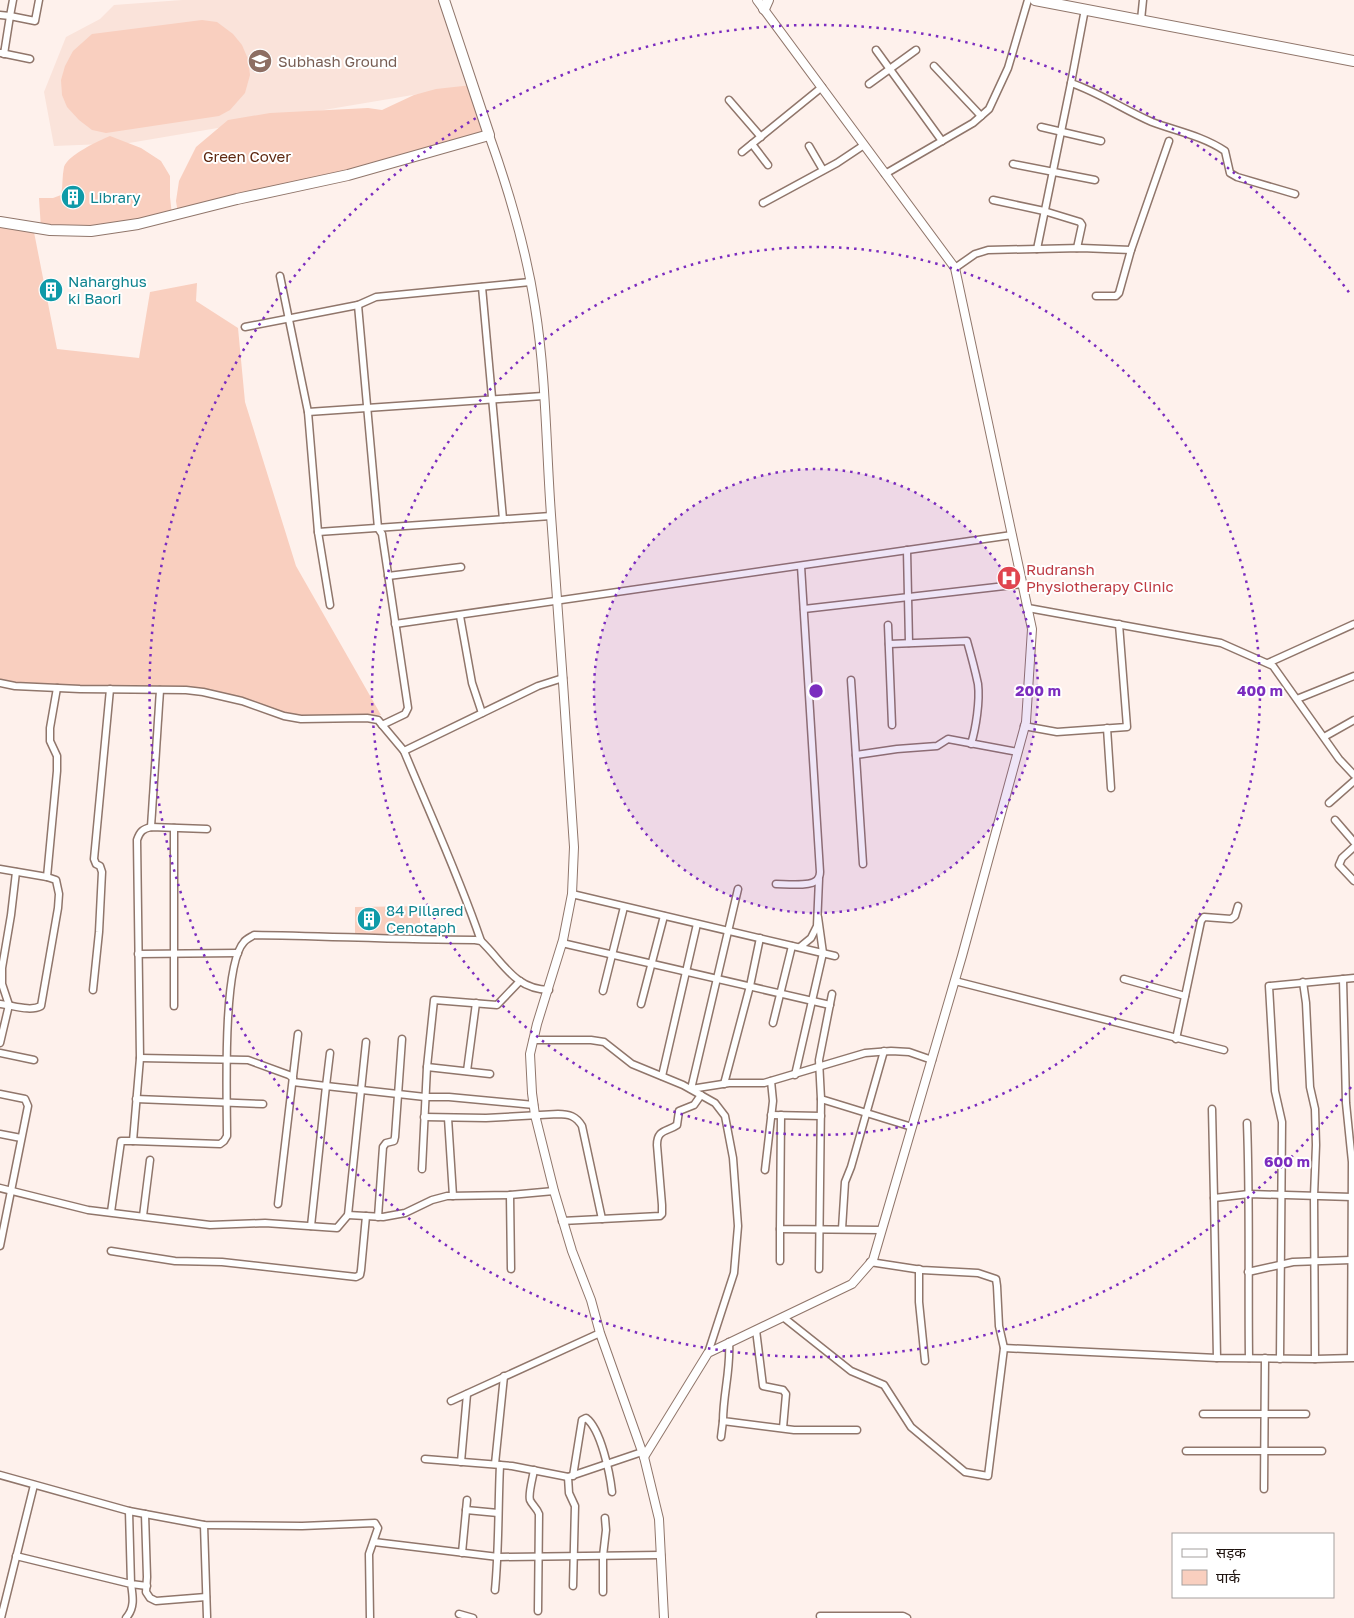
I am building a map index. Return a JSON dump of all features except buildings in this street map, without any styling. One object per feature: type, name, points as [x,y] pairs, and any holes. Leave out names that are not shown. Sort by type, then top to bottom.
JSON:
[{"type":"main road","points":[[0,222],[50,230],[91,231],[138,224],[237,198],[348,174],[489,136],[444,0]]},
{"type":"main road","points":[[1035,0],[1354,61]]},
{"type":"street","points":[[13,0],[2,53],[30,59]]},
{"type":"street","points":[[0,15],[35,21],[39,0]]},
{"type":"street","points":[[708,1353],[852,1284],[872,1260],[955,980],[1018,752],[1024,726],[1032,629],[955,268],[822,88],[766,5],[757,0]]},
{"type":"street","points":[[885,174],[973,123],[989,109],[1008,68],[1028,0]]},
{"type":"street","points":[[1141,20],[1143,0]]},
{"type":"street","points":[[1037,249],[1062,131],[1084,10]]},
{"type":"street","points":[[876,50],[942,141]]},
{"type":"street","points":[[869,84],[916,50]]},
{"type":"street","points":[[934,66],[981,116]]},
{"type":"street","points":[[1071,83],[1091,90],[1151,121],[1214,143],[1225,151],[1230,173],[1237,177],[1295,194]]},
{"type":"street","points":[[742,152],[822,88]]},
{"type":"street","points":[[729,100],[761,137]]},
{"type":"street","points":[[1042,127],[1101,141]]},
{"type":"street","points":[[489,136],[510,197],[525,253],[541,352],[574,847],[572,894],[562,943],[530,1054],[535,1115],[562,1221],[643,1455],[659,1519],[664,1618]]},
{"type":"street","points":[[1096,296],[1116,296],[1119,293],[1131,250],[1169,142]]},
{"type":"street","points":[[752,144],[768,165]]},
{"type":"street","points":[[763,203],[837,163],[864,144]]},
{"type":"street","points":[[809,146],[824,170]]},
{"type":"street","points":[[1013,164],[1095,180]]},
{"type":"street","points":[[993,200],[1044,211],[1080,222],[1082,225],[1077,248]]},
{"type":"street","points":[[955,268],[975,254],[988,250],[1077,248],[1131,250]]},
{"type":"street","points":[[280,276],[308,412],[318,532],[330,605]]},
{"type":"street","points":[[246,327],[358,305],[376,297],[530,282]]},
{"type":"street","points":[[482,287],[503,519]]},
{"type":"street","points":[[358,305],[378,528],[382,534],[408,708],[405,714],[382,725]]},
{"type":"street","points":[[308,412],[543,396]]},
{"type":"street","points":[[318,532],[551,516]]},
{"type":"street","points":[[395,624],[1012,535]]},
{"type":"street","points":[[907,550],[909,643]]},
{"type":"street","points":[[795,1075],[823,953],[818,918],[820,872],[801,566]]},
{"type":"street","points":[[388,576],[461,567]]},
{"type":"street","points":[[804,609],[1023,584]]},
{"type":"street","points":[[1028,608],[1222,643],[1273,666],[1339,759],[1354,775]]},
{"type":"street","points":[[460,616],[472,683],[482,713]]},
{"type":"street","points":[[1024,726],[1057,732],[1127,727],[1119,624]]},
{"type":"street","points":[[1268,664],[1354,624]]},
{"type":"street","points":[[888,625],[892,725]]},
{"type":"street","points":[[889,644],[967,641],[978,685],[973,737],[970,744]]},
{"type":"street","points":[[1297,699],[1354,676]]},
{"type":"street","points":[[404,751],[538,686],[562,678]]},
{"type":"street","points":[[851,680],[862,864]]},
{"type":"street","points":[[0,684],[110,690],[186,690],[204,692],[242,701],[284,716],[301,719],[367,718],[378,720],[404,751],[452,864],[481,942],[511,975],[536,990],[549,990]]},
{"type":"street","points":[[47,877],[58,771],[57,756],[50,740],[50,728],[58,688]]},
{"type":"street","points":[[93,990],[99,932],[102,872],[94,859],[110,690]]},
{"type":"street","points":[[151,826],[160,690]]},
{"type":"street","points":[[1324,737],[1354,720]]},
{"type":"street","points":[[1107,728],[1111,788]]},
{"type":"street","points":[[856,756],[897,749],[937,746],[948,740],[1018,752]]},
{"type":"street","points":[[1329,803],[1354,781]]},
{"type":"street","points":[[1335,820],[1354,842]]},
{"type":"street","points":[[133,1141],[140,1058],[137,840],[139,833],[143,829],[151,826],[207,829]]},
{"type":"street","points":[[174,828],[174,1006]]},
{"type":"street","points":[[1354,847],[1342,858],[1339,865],[1354,881]]},
{"type":"street","points":[[0,870],[56,880],[59,894],[41,1006],[30,1008],[0,1004]]},
{"type":"street","points":[[0,1043],[9,1005],[2,984],[2,968],[16,872]]},
{"type":"street","points":[[776,884],[803,885],[819,879]]},
{"type":"street","points":[[691,1089],[738,889]]},
{"type":"street","points":[[572,894],[835,956]]},
{"type":"street","points":[[1176,1039],[1201,921],[1204,916],[1231,919],[1235,916],[1238,906]]},
{"type":"street","points":[[603,991],[624,907]]},
{"type":"street","points":[[641,1004],[664,916]]},
{"type":"street","points":[[800,948],[813,934],[818,918]]},
{"type":"street","points":[[662,1076],[697,924]]},
{"type":"street","points":[[111,1212],[119,1145],[121,1142],[220,1144],[227,1136],[228,999],[238,953],[244,942],[254,935],[336,936],[408,940],[475,940],[481,942]]},
{"type":"street","points":[[724,1084],[750,986],[760,938]]},
{"type":"street","points":[[562,943],[830,1005]]},
{"type":"street","points":[[773,1023],[792,946]]},
{"type":"street","points":[[138,954],[238,953]]},
{"type":"street","points":[[1280,1358],[1282,1122],[1275,1091],[1269,986],[1354,978]]},
{"type":"street","points":[[1124,979],[1185,996]]},
{"type":"street","points":[[1004,1348],[1217,1358],[1352,1358],[1352,1162],[1346,1103],[1343,979]]},
{"type":"street","points":[[955,980],[1224,1050]]},
{"type":"street","points":[[422,1169],[427,1067],[434,1000],[497,1005],[520,981]]},
{"type":"street","points":[[1303,982],[1306,1003],[1310,1087],[1315,1109],[1315,1359]]},
{"type":"street","points":[[819,1269],[821,1099],[819,1068],[821,1046],[832,994]]},
{"type":"street","points":[[467,1072],[476,1004]]},
{"type":"street","points":[[278,1204],[298,1034]]},
{"type":"street","points":[[378,1217],[382,1153],[386,1144],[394,1141],[402,1039]]},
{"type":"street","points":[[425,1459],[498,1465],[571,1477],[608,1464],[643,1455],[708,1353],[734,1273],[738,1226],[733,1158],[725,1116],[715,1103],[691,1089],[632,1064],[604,1042],[591,1040],[533,1040]]},
{"type":"street","points":[[0,1188],[88,1210],[210,1225],[265,1223],[337,1228],[348,1215],[366,1042]]},
{"type":"street","points":[[691,1089],[729,1083],[764,1083],[865,1053],[884,1051],[908,1052],[932,1060]]},
{"type":"street","points":[[842,1229],[845,1182],[852,1167],[884,1051]]},
{"type":"street","points":[[0,1053],[34,1060]]},
{"type":"street","points":[[311,1226],[330,1054]]},
{"type":"street","points":[[140,1058],[248,1060],[259,1062],[289,1075],[293,1080],[326,1086],[425,1097],[449,1097],[534,1105]]},
{"type":"street","points":[[427,1067],[490,1074]]},
{"type":"street","points":[[764,1170],[773,1101],[771,1081]]},
{"type":"street","points":[[0,1094],[25,1100],[28,1106],[0,1246]]},
{"type":"street","points":[[562,1221],[652,1217],[662,1214],[656,1145],[658,1137],[663,1130],[677,1125],[679,1111],[694,1104],[701,1095]]},
{"type":"street","points":[[136,1099],[264,1104]]},
{"type":"street","points":[[821,1099],[912,1126]]},
{"type":"street","points":[[1212,1109],[1217,1358]]},
{"type":"street","points":[[424,1117],[568,1114],[582,1126],[602,1219]]},
{"type":"street","points":[[771,1115],[820,1116]]},
{"type":"street","points":[[780,1261],[781,1115]]},
{"type":"street","points":[[448,1118],[453,1196]]},
{"type":"street","points":[[1248,1123],[1249,1358]]},
{"type":"street","points":[[0,1134],[21,1138]]},
{"type":"street","points":[[144,1216],[150,1160]]},
{"type":"street","points":[[348,1215],[378,1217],[405,1213],[432,1200],[453,1196],[510,1195],[554,1191]]},
{"type":"street","points":[[1214,1198],[1249,1194],[1352,1197]]},
{"type":"street","points":[[510,1195],[510,1269]]},
{"type":"street","points":[[111,1251],[175,1261],[222,1262],[356,1276],[360,1275],[361,1270],[366,1216]]},
{"type":"street","points":[[780,1229],[881,1230]]},
{"type":"street","points":[[1248,1272],[1293,1262],[1351,1260]]},
{"type":"street","points":[[783,1317],[851,1371],[884,1385],[911,1427],[965,1472],[988,1476],[1004,1348],[999,1326],[998,1286],[996,1279],[978,1273],[919,1269],[870,1262]]},
{"type":"street","points":[[919,1269],[919,1302],[924,1361]]},
{"type":"street","points":[[756,1330],[763,1386],[783,1390],[786,1394],[783,1428]]},
{"type":"street","points":[[451,1401],[600,1333]]},
{"type":"street","points":[[721,1437],[728,1374],[729,1342]]},
{"type":"street","points":[[1264,1489],[1265,1358]]},
{"type":"street","points":[[495,1590],[498,1558],[498,1465],[504,1376]]},
{"type":"street","points":[[461,1462],[466,1394]]},
{"type":"street","points":[[1203,1414],[1306,1414]]},
{"type":"street","points":[[573,1586],[575,1506],[570,1493],[571,1477],[582,1420],[586,1418],[595,1430],[608,1464],[612,1492]]},
{"type":"street","points":[[723,1421],[805,1430],[857,1430]]},
{"type":"street","points":[[1186,1451],[1322,1451]]},
{"type":"street","points":[[534,1470],[530,1501],[538,1509],[539,1514],[538,1611]]},
{"type":"street","points":[[0,1475],[129,1511],[204,1525],[302,1526],[373,1523],[378,1526],[369,1554],[370,1618]]},
{"type":"street","points":[[1,1618],[34,1485]]},
{"type":"street","points":[[462,1553],[467,1500]]},
{"type":"street","points":[[466,1510],[498,1514]]},
{"type":"street","points":[[126,1618],[133,1602],[129,1511]]},
{"type":"street","points":[[145,1514],[146,1592],[150,1598],[156,1602],[206,1597]]},
{"type":"street","points":[[603,1592],[605,1518]]},
{"type":"street","points":[[204,1525],[207,1617]]},
{"type":"street","points":[[374,1542],[498,1558],[661,1555]]},
{"type":"street","points":[[16,1556],[131,1584],[147,1586]]},
{"type":"street","points":[[459,1614],[473,1618]]},
{"type":"street","points":[[820,1616],[903,1616],[907,1618]]},
{"type":"shaded area","name":"Subhash Ground","points":[[182,0],[444,0],[472,85],[129,143],[54,146],[44,92],[66,37],[100,19],[114,5]]},
{"type":"green space","points":[[202,20],[217,22],[233,34],[242,45],[248,59],[250,75],[245,93],[230,110],[219,116],[106,133],[92,130],[67,107],[62,95],[61,80],[65,66],[73,51],[92,34]]},
{"type":"green space","name":"Green Cover","points":[[472,85],[489,135],[178,214],[176,201],[179,181],[196,147],[228,120],[270,113],[368,108],[382,110],[414,95],[436,89]]},
{"type":"green space","name":"Green Cover","points":[[110,136],[141,148],[161,161],[170,176],[172,215],[138,224],[41,229],[39,198],[53,198],[61,195],[63,170],[67,162],[84,149]]},
{"type":"green space","points":[[0,222],[33,227],[57,349],[139,358],[150,292],[197,283],[196,301],[238,328],[245,402],[296,566],[381,715],[337,720],[291,717],[196,689],[67,688],[0,682]]},
{"type":"green space","points":[[420,906],[420,934],[355,935],[355,907]]},
{"type":"place","name":"Subhash Ground","points":[[260,61]]},
{"type":"place","name":"Library","points":[[73,197]]},
{"type":"place","name":"Naharghus ki Baori","points":[[51,290]]},
{"type":"place","name":"Rudransh Physiotherapy Clinic","points":[[1009,578]]},
{"type":"place","name":"84 Pillared Cenotaph","points":[[369,919]]}]
